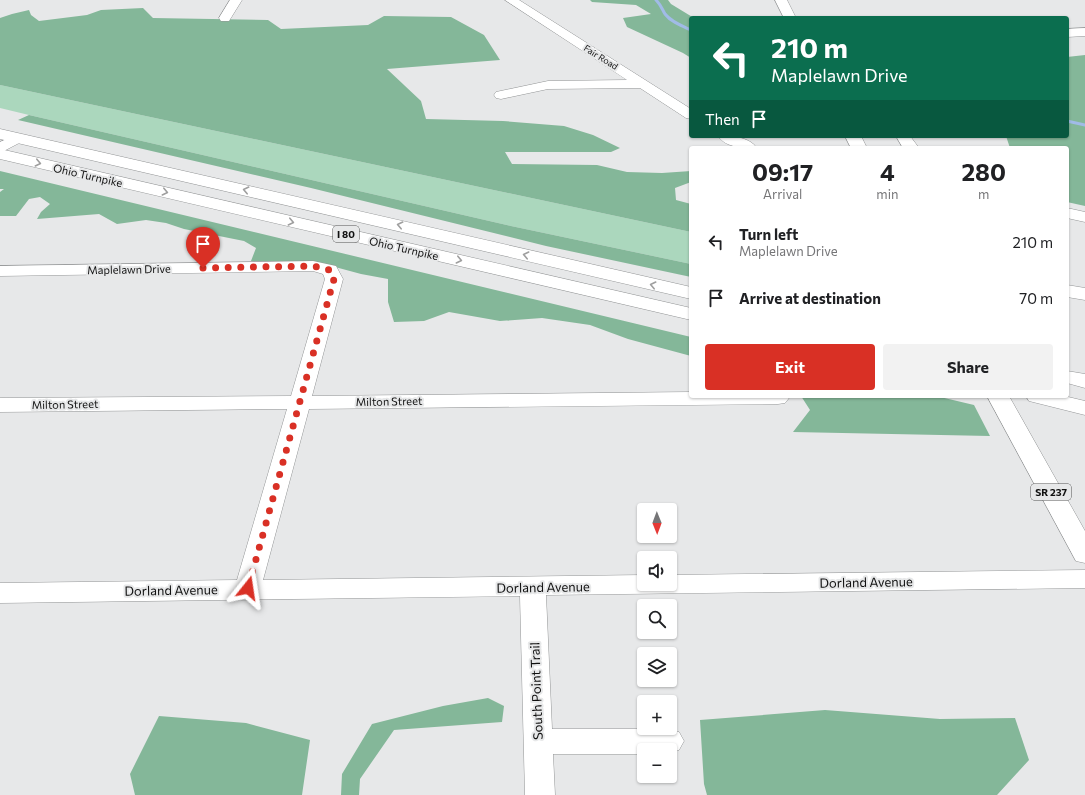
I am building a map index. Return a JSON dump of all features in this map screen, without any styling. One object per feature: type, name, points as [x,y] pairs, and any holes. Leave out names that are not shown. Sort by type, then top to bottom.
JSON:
[{"type":"main road","points":[[781,0],[789,16]]},
{"type":"main road","name":"Ohio Turnpike","points":[[0,134],[689,293]]},
{"type":"main road","name":"Ohio Turnpike","points":[[0,154],[689,314]]},
{"type":"main road","points":[[1069,377],[1085,381]]},
{"type":"main road","name":"SR 237","points":[[999,398],[1085,554]]},
{"type":"main road","points":[[1045,398],[1085,408]]},
{"type":"street","points":[[225,18],[236,0]]},
{"type":"street","name":"Fair Road","points":[[511,0],[689,114]]},
{"type":"street","points":[[1069,33],[1085,32]]},
{"type":"street","points":[[501,95],[548,85],[643,84]]},
{"type":"street","points":[[0,148],[18,138]]},
{"type":"street","points":[[729,138],[745,146]]},
{"type":"street","points":[[1069,213],[1085,217]]},
{"type":"street","name":"Maplelawn Drive","points":[[0,271],[313,266],[330,270],[334,279],[299,402]]},
{"type":"street","points":[[1069,291],[1085,294]]},
{"type":"street","name":"Milton Street","points":[[0,405],[778,398]]},
{"type":"street","points":[[248,588],[299,402]]},
{"type":"street","name":"Dorland Avenue","points":[[0,593],[248,588],[533,587],[1085,579]]},
{"type":"street","name":"South Point Trail","points":[[533,587],[540,795]]},
{"type":"street","points":[[538,742],[669,741]]},
{"type":"green space","points":[[590,0],[668,0],[671,4],[691,16],[689,16],[689,57],[627,27],[623,18],[651,14],[636,5],[592,2]]},
{"type":"green space","points":[[143,8],[153,18],[268,20],[281,29],[368,25],[384,16],[451,17],[484,35],[500,60],[387,69],[421,101],[426,119],[503,121],[564,126],[593,135],[620,148],[611,152],[505,152],[512,164],[597,165],[627,172],[662,173],[689,171],[689,183],[675,188],[676,200],[689,203],[689,232],[0,85],[0,18],[29,10],[31,15],[39,21],[87,15],[101,10]]},
{"type":"green space","points":[[1085,55],[1085,206],[1069,202],[1069,146],[1009,146],[1007,138],[1069,138],[1069,57]]},
{"type":"green space","points":[[0,85],[689,232],[689,264],[511,226],[0,108]]},
{"type":"green space","points":[[29,115],[511,226],[689,264],[689,277],[546,246],[311,188],[18,120]]},
{"type":"green space","points":[[0,171],[689,337],[689,355],[628,339],[590,325],[542,318],[500,321],[449,312],[424,321],[394,322],[388,302],[388,279],[361,274],[324,264],[251,261],[256,248],[244,241],[184,229],[166,223],[146,220],[117,224],[99,214],[37,219],[41,212],[50,204],[40,197],[29,199],[16,216],[0,216],[0,192],[4,189],[0,189]]},
{"type":"green space","points":[[802,398],[944,398],[974,405],[990,436],[793,432],[810,410]]},
{"type":"green space","points":[[488,698],[504,706],[502,722],[394,730],[360,779],[359,795],[341,795],[342,774],[372,724],[443,706]]},
{"type":"green space","points":[[825,710],[940,719],[1015,718],[1029,760],[997,795],[707,795],[704,784],[700,720]]},
{"type":"green space","points":[[159,716],[246,723],[310,740],[302,795],[135,795],[130,774]]},
{"type":"waterway","points":[[656,0],[670,19],[689,29]]},
{"type":"waterway","points":[[1069,121],[1085,125]]},
{"type":"route","points":[[203,268],[313,266],[330,270],[334,279],[248,588]]}]
